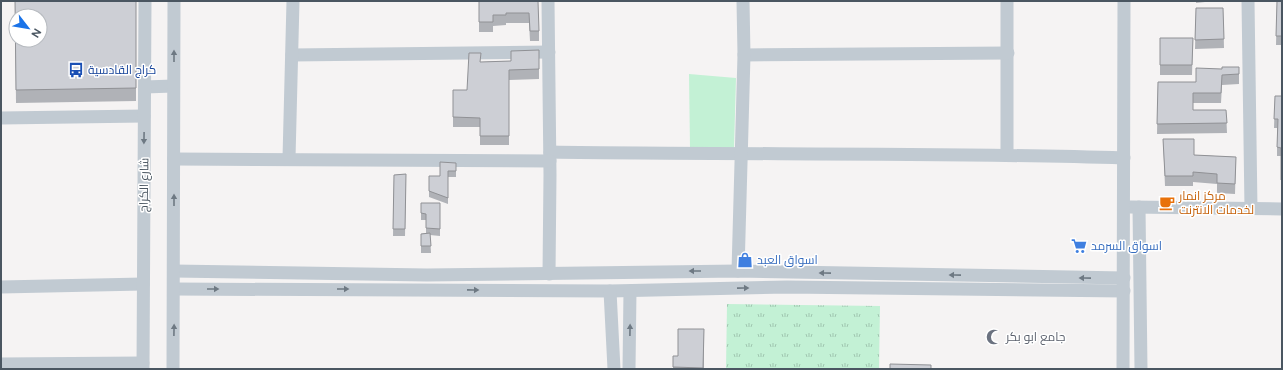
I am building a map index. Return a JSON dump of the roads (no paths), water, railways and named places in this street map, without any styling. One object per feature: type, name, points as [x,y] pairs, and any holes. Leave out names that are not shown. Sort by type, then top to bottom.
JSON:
[{"type":"street","name":"شارع الكراج","points":[[143,366],[145,1]]},
{"type":"street","points":[[173,369],[174,1]]},
{"type":"street","points":[[289,158],[293,1]]},
{"type":"street","points":[[548,1],[550,157],[549,274]]},
{"type":"street","points":[[738,271],[744,55],[743,1]]},
{"type":"street","points":[[1007,1],[1007,154]]},
{"type":"street","points":[[1124,1],[1124,369]]},
{"type":"street","points":[[1248,1],[1251,210]]},
{"type":"street","points":[[292,55],[549,52]]},
{"type":"street","points":[[744,55],[1008,54]]},
{"type":"street","points":[[144,87],[173,86]]},
{"type":"street","points":[[1,118],[144,116]]},
{"type":"street","points":[[174,159],[1007,154],[1124,158]]},
{"type":"street","points":[[1125,207],[1251,210],[1282,209]]},
{"type":"street","points":[[1139,207],[1141,369]]},
{"type":"street","points":[[174,272],[427,275],[738,271],[1124,285]]},
{"type":"street","points":[[787,287],[788,272]]},
{"type":"street","points":[[427,275],[428,289]]},
{"type":"street","points":[[1,287],[143,284]]},
{"type":"street","points":[[174,289],[630,291],[787,287],[1124,285]]},
{"type":"street","points":[[610,291],[614,369]]},
{"type":"street","points":[[629,369],[630,291]]},
{"type":"street","points":[[613,355],[629,355]]},
{"type":"street","points":[[1,364],[143,366]]},
{"type":"place","name":"كراج القادسية","points":[[76,70]]},
{"type":"place","name":"مركز انمار لخدمات الانترنت","points":[[1167,203]]},
{"type":"place","name":"اسواق السرمد","points":[[1079,246]]},
{"type":"place","name":"اسواق العبد","points":[[745,260]]},
{"type":"place","name":"جامع ابو بكر","points":[[994,337]]}]
